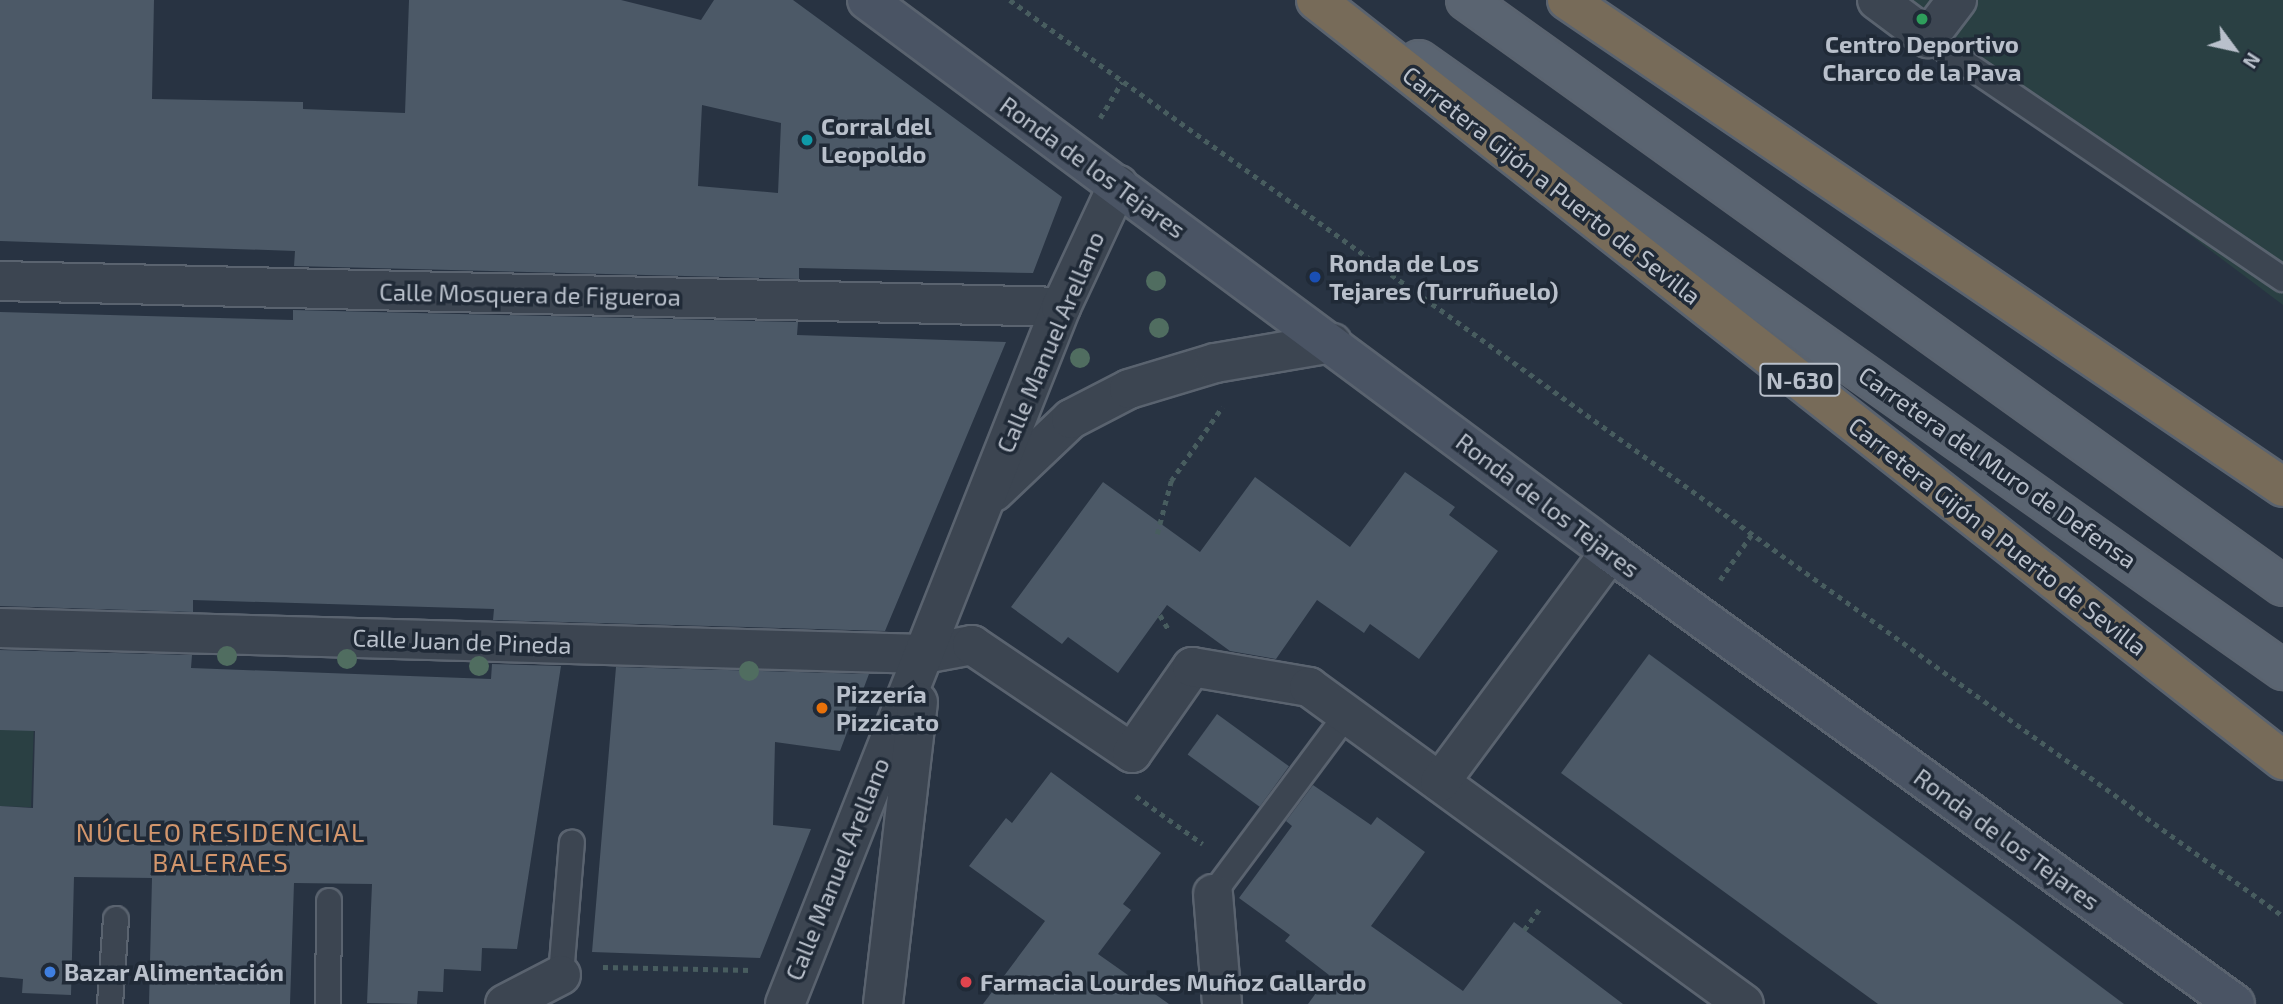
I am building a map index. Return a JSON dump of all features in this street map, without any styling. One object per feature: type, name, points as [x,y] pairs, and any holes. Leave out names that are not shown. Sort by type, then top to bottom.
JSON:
[{"type":"highway","name":"Carretera Gijón a Puerto de Sevilla","points":[[1316,0],[2283,760]]},
{"type":"highway","points":[[1567,0],[2283,487]]},
{"type":"main road","name":"Carretera del Muro de Defensa","points":[[1334,0],[2283,670]]},
{"type":"main road","points":[[1466,0],[2283,586]]},
{"type":"street","name":"Ronda de los Tejares","points":[[867,0],[1610,552],[2235,1004]]},
{"type":"street","points":[[1877,0],[1928,38],[1957,0]]},
{"type":"street","name":"Calle Manuel Arellano","points":[[790,987],[1061,307],[1118,185]]},
{"type":"street","name":"Calle Mosquera de Figueroa","points":[[0,281],[1061,307]]},
{"type":"street","name":"Calle Manuel Arellano","points":[[985,500],[1071,419],[1129,388],[1215,363],[1332,343]]},
{"type":"street","points":[[1440,782],[1610,552]]},
{"type":"street","name":"Calle Juan de Pineda","points":[[0,628],[924,654],[972,645],[1132,753]]},
{"type":"street","points":[[883,1004],[924,654]]},
{"type":"street","points":[[1132,753],[1192,667],[1310,687],[1744,1004]]},
{"type":"street","points":[[1222,1004],[1223,880]]},
{"type":"street","points":[[505,1004],[561,975]]},
{"type":"lane","points":[[1928,38],[2283,279]]},
{"type":"lane","points":[[1223,880],[1347,714]]},
{"type":"lane","points":[[561,975],[572,842]]},
{"type":"lane","points":[[328,1004],[329,901]]},
{"type":"lane","points":[[110,1004],[116,919]]},
{"type":"path","points":[[1010,0],[2283,916]]},
{"type":"path","points":[[1157,534],[1171,481],[1224,405]]},
{"type":"path","points":[[1696,614],[1751,534]]},
{"type":"path","points":[[1132,753],[1114,780],[1223,880]]},
{"type":"path","points":[[561,975],[590,967],[790,987]]},
{"type":"green space","points":[[1875,0],[2283,0],[2283,305],[1928,38]]},
{"type":"green space","points":[[0,664],[36,665],[31,807],[0,806]]},
{"type":"building","points":[[0,0],[154,0],[152,99],[303,102],[303,109],[405,113],[409,0],[621,0],[701,20],[714,0],[793,0],[1062,197],[1033,273],[799,268],[799,279],[294,266],[295,251],[0,241]],"holes":[[[702,105],[781,123],[778,193],[698,186]]]},
{"type":"building","points":[[293,310],[798,322],[797,335],[1006,342],[885,631],[493,620],[494,609],[193,600],[193,612],[0,606],[0,312],[293,320]]},
{"type":"building","points":[[1405,472],[1455,507],[1449,515],[1498,551],[1419,659],[1370,624],[1364,633],[1317,600],[1276,659],[1230,651],[1167,605],[1118,673],[1068,637],[1062,644],[1011,607],[1103,482],[1200,552],[1255,477],[1350,547]]},
{"type":"building","points":[[0,650],[192,655],[191,668],[491,679],[492,664],[561,666],[517,949],[482,948],[481,971],[444,969],[443,992],[418,991],[417,1004],[367,1003],[372,884],[294,883],[290,1004],[149,1004],[152,878],[74,877],[71,995],[22,993],[23,979],[0,977],[0,806],[33,808],[35,731],[0,730]]},
{"type":"building","points":[[1649,654],[2124,1004],[1878,1004],[1561,773]]},
{"type":"building","points":[[616,667],[869,674],[840,751],[775,742],[773,825],[811,829],[760,958],[592,952]]},
{"type":"building","points":[[1217,714],[1289,766],[1260,807],[1188,754]]},
{"type":"building","points":[[1051,772],[1161,853],[1123,904],[1131,910],[1098,954],[1169,1004],[983,1004],[1045,921],[969,866],[1006,818],[1012,823]]},
{"type":"building","points":[[1313,785],[1371,825],[1377,817],[1425,852],[1371,926],[1463,991],[1514,922],[1623,1004],[1308,1004],[1329,975],[1285,941],[1290,935],[1239,898],[1292,826],[1286,821]]},
{"type":"place","name":"Centro Deportivo Charco de la Pava","points":[[1922,19]]},
{"type":"place","name":"Corral del Leopoldo","points":[[807,140]]},
{"type":"place","name":"Ronda de Los Tejares (Turruñuelo)","points":[[1315,277]]},
{"type":"place","name":"Pizzería Pizzicato","points":[[822,708]]},
{"type":"place","name":"Bazar Alimentación","points":[[50,972]]},
{"type":"place","name":"Farmacia Lourdes Muñoz Gallardo","points":[[966,982]]},
{"type":"district","name":"NÚCLEO RESIDENCIAL BALERAES","points":[[221,847]]}]
